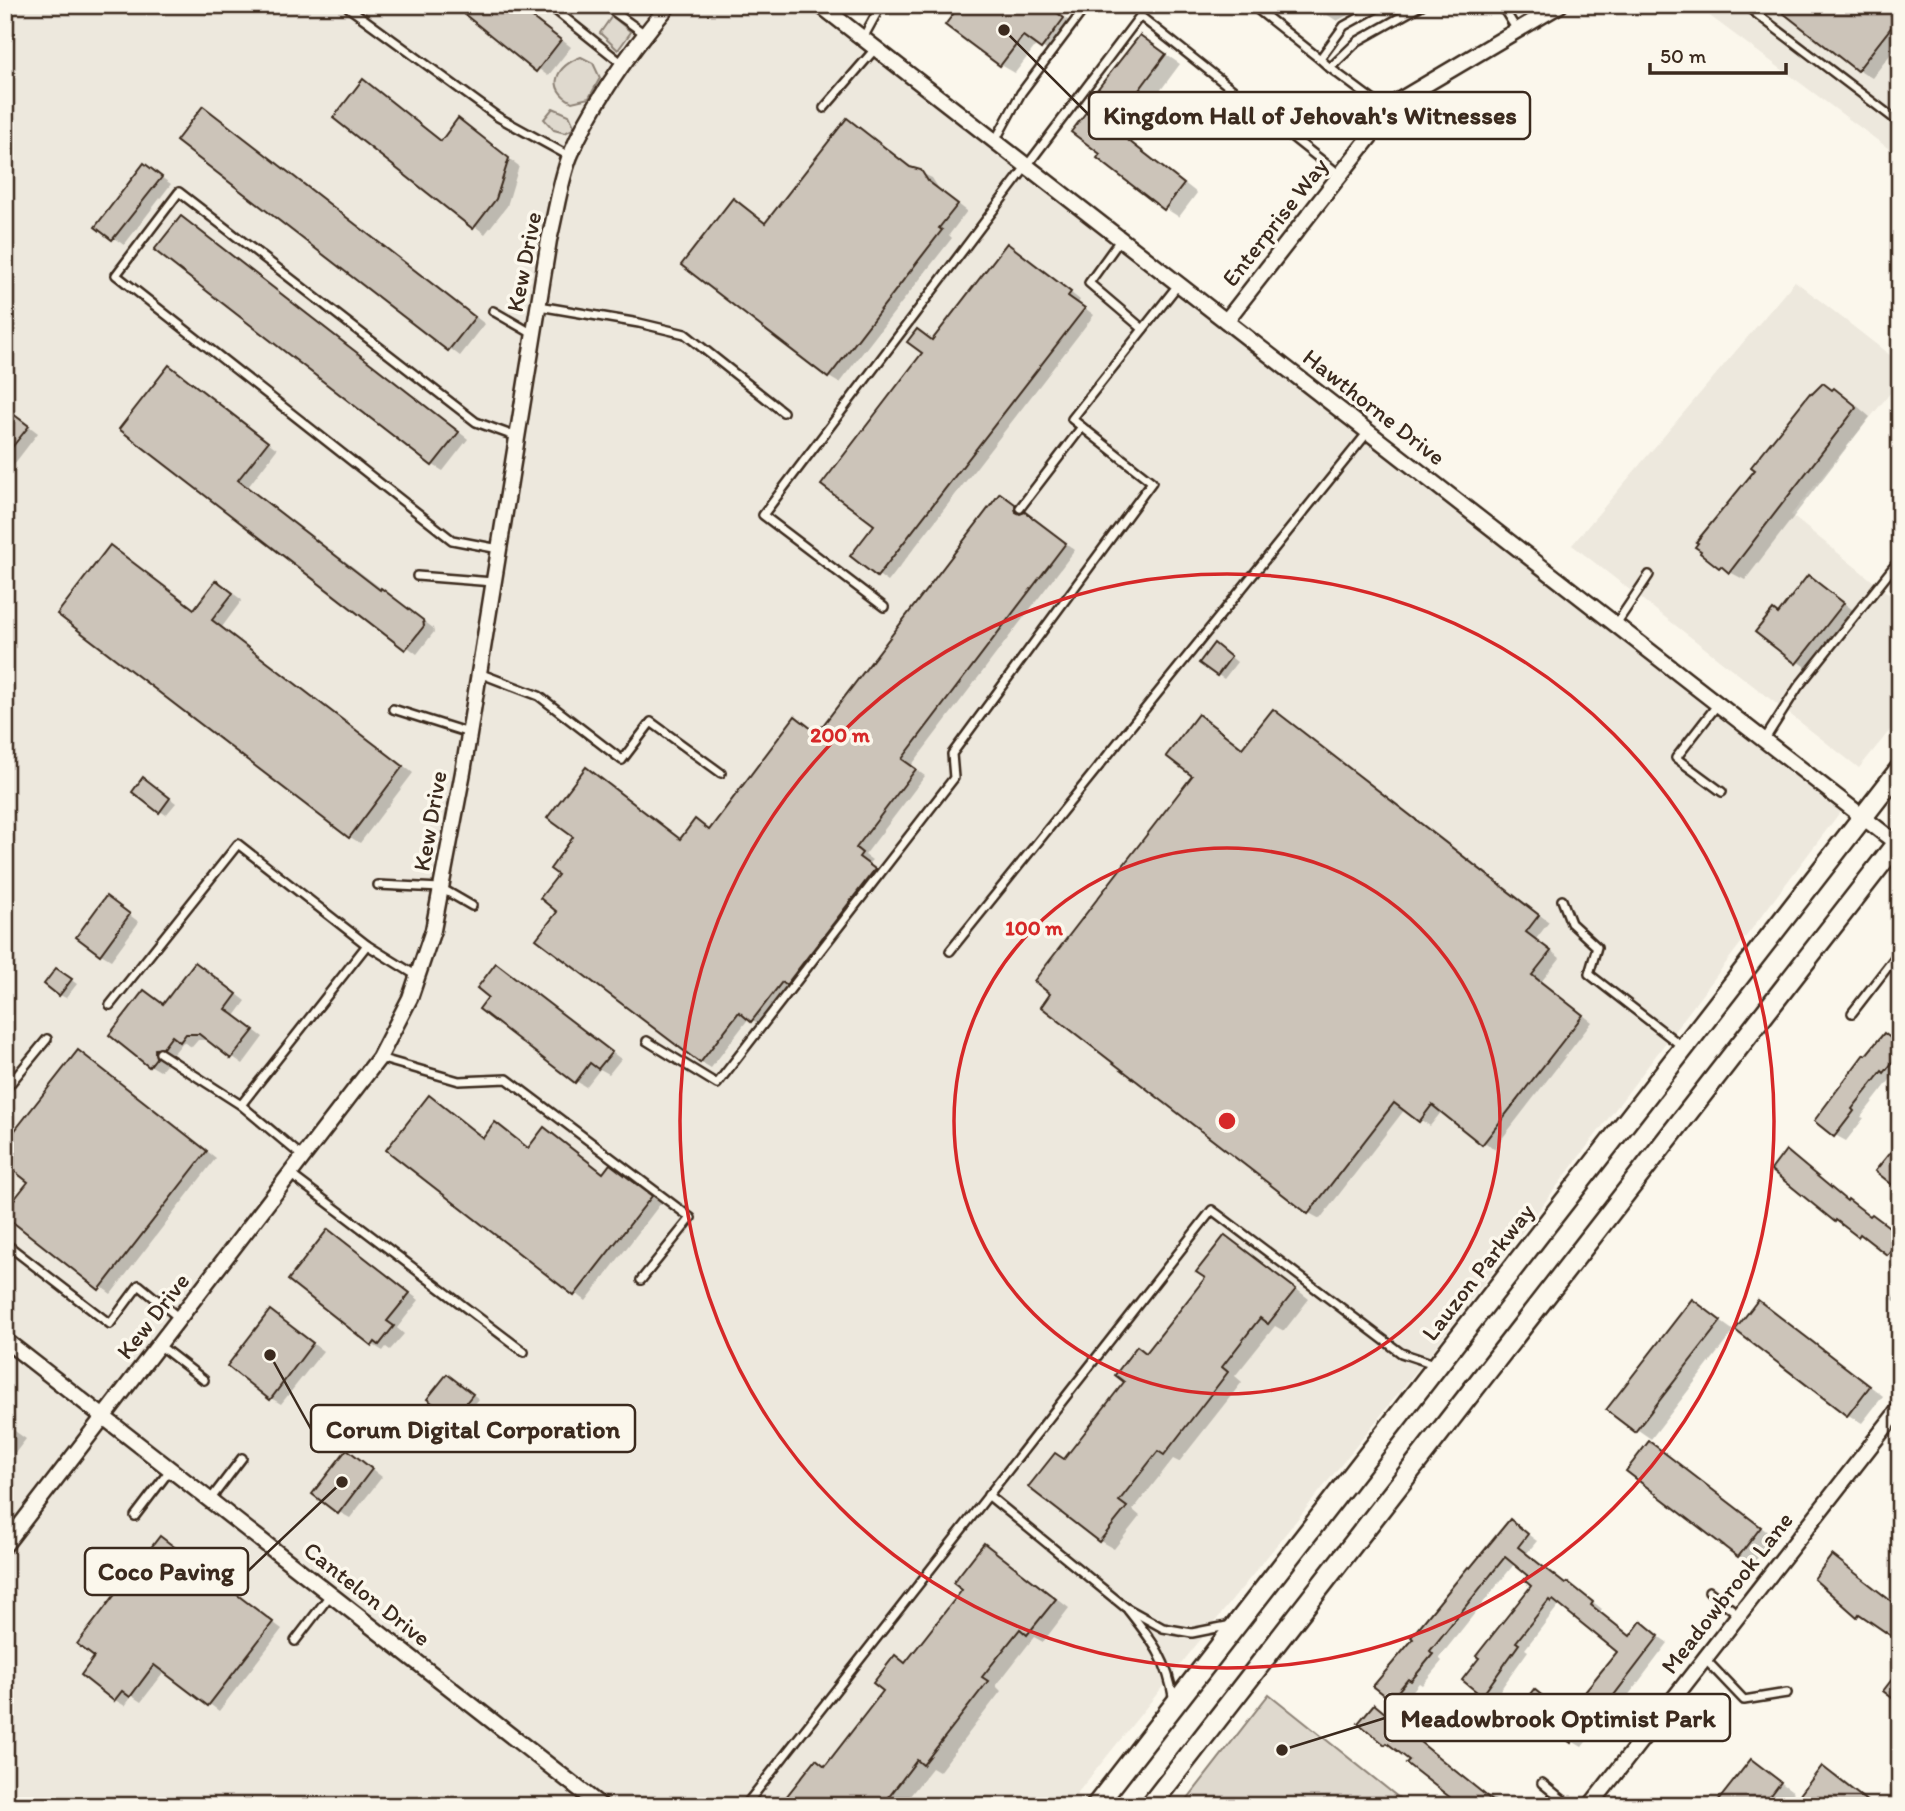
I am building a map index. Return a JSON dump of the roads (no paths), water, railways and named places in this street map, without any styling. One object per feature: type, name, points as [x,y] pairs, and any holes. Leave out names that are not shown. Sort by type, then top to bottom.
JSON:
[{"type":"main road","name":"Lauzon Parkway","points":[[1096,1806],[1900,769]]},
{"type":"main road","points":[[1150,1806],[1899,843]]},
{"type":"street","name":"Kew Drive","points":[[5,1545],[379,1058],[410,998],[433,930],[441,888],[479,673],[549,240],[570,156],[602,97],[668,5]]},
{"type":"street","name":"Hawthorne Drive","points":[[820,5],[1899,843]]},
{"type":"street","name":"Enterprise Way","points":[[1226,321],[1398,101],[1560,5]]},
{"type":"street","name":"Cantelon Drive","points":[[5,1340],[601,1806]]},
{"type":"street","name":"Meadowbrook Lane","points":[[1590,1806],[1900,1408]]},
{"type":"lane","points":[[549,5],[624,65]]},
{"type":"lane","points":[[863,39],[881,5]]},
{"type":"lane","points":[[995,141],[1021,93],[1087,5]]},
{"type":"lane","points":[[1252,5],[1389,112]]},
{"type":"lane","points":[[1320,59],[1344,26],[1382,5]]},
{"type":"lane","points":[[1330,68],[1358,41],[1422,5]]},
{"type":"lane","points":[[1499,5],[1517,30]]},
{"type":"lane","points":[[1745,5],[1900,123]]},
{"type":"lane","points":[[349,8],[498,117],[570,156]]},
{"type":"lane","points":[[613,11],[645,34]]},
{"type":"lane","points":[[884,607],[763,515],[1140,16],[1340,176]]},
{"type":"lane","points":[[824,108],[875,49]]},
{"type":"lane","points":[[499,549],[452,540],[116,275],[179,192],[476,422],[517,437]]},
{"type":"lane","points":[[1121,239],[1088,283],[1143,329]]},
{"type":"lane","points":[[648,1041],[717,1084],[954,778],[952,754],[1152,482],[1072,419],[1179,284]]},
{"type":"lane","points":[[538,306],[639,323],[685,334],[783,412]]},
{"type":"lane","points":[[493,311],[534,334]]},
{"type":"lane","points":[[1020,508],[1082,427]]},
{"type":"lane","points":[[950,951],[1368,431]]},
{"type":"lane","points":[[1765,739],[1798,687],[1900,559]]},
{"type":"lane","points":[[1616,624],[1649,575]]},
{"type":"lane","points":[[417,576],[493,582]]},
{"type":"lane","points":[[479,673],[540,696],[622,760],[651,722],[721,774]]},
{"type":"lane","points":[[1719,703],[1676,758],[1722,792]]},
{"type":"lane","points":[[393,709],[469,733]]},
{"type":"lane","points":[[110,1004],[238,844],[367,945],[417,976]]},
{"type":"lane","points":[[378,885],[441,888],[472,906]]},
{"type":"lane","points":[[1562,900],[1571,923],[1597,947],[1589,975],[1684,1048]]},
{"type":"lane","points":[[241,1105],[367,945]]},
{"type":"lane","points":[[1852,1013],[1900,951]]},
{"type":"lane","points":[[5,1090],[47,1039]]},
{"type":"lane","points":[[160,1053],[241,1105],[303,1157]]},
{"type":"lane","points":[[379,1058],[459,1081],[508,1079],[691,1218],[641,1280]]},
{"type":"lane","points":[[290,1174],[524,1352]]},
{"type":"lane","points":[[745,1806],[1212,1210],[1401,1353],[1437,1365]]},
{"type":"lane","points":[[5,1243],[110,1324],[139,1285],[180,1318]]},
{"type":"lane","points":[[159,1346],[204,1380]]},
{"type":"lane","points":[[210,1500],[242,1458]]},
{"type":"lane","points":[[135,1516],[171,1469]]},
{"type":"lane","points":[[988,1495],[1125,1607],[1163,1628],[1192,1633],[1236,1624]]},
{"type":"lane","points":[[1709,1591],[1739,1615]]},
{"type":"lane","points":[[295,1641],[331,1594]]},
{"type":"lane","points":[[1125,1607],[1155,1644],[1169,1674],[1175,1704]]},
{"type":"lane","points":[[1705,1658],[1744,1700],[1787,1693]]},
{"type":"lane","points":[[1542,1783],[1570,1806]]},
{"type":"place","name":"Kingdom Hall of Jehovah's Witnesses","points":[[1004,30]]},
{"type":"place","name":"Corum Digital Corporation","points":[[270,1355]]},
{"type":"place","name":"Coco Paving","points":[[342,1482]]},
{"type":"place","name":"Meadowbrook Optimist Park","points":[[1282,1750]]}]
